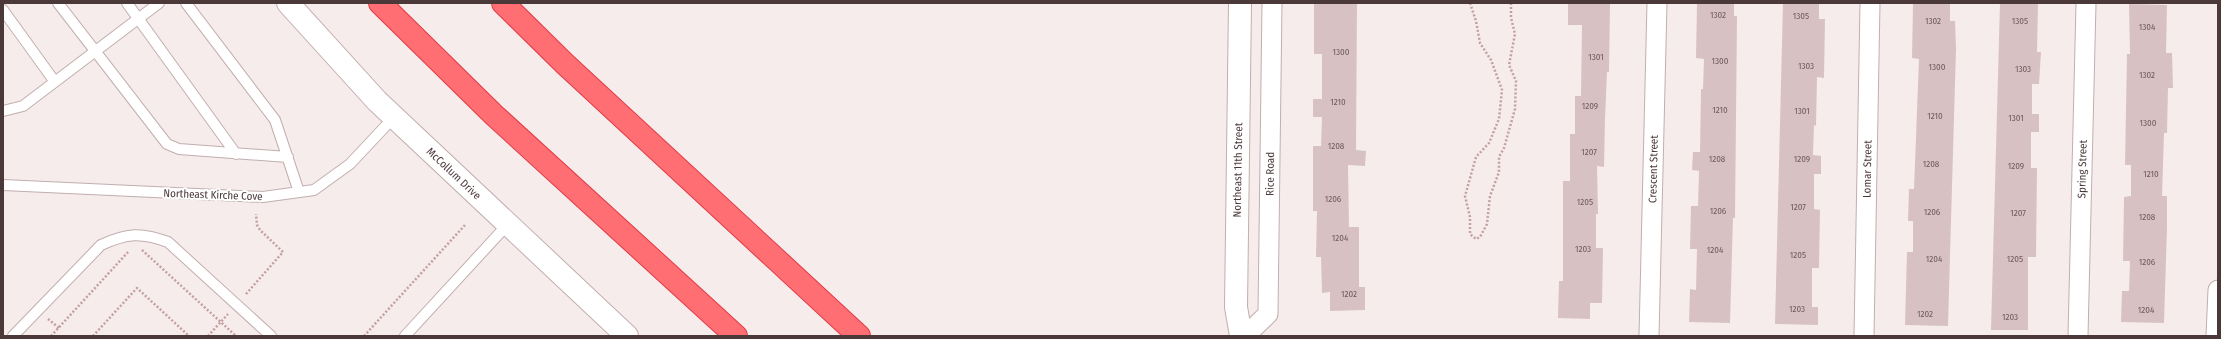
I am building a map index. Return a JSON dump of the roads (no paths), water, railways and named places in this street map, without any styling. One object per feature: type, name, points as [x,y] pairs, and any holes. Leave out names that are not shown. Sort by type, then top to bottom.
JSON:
[{"type":"highway","points":[[380,3],[494,115],[736,336]]},
{"type":"highway","points":[[504,3],[565,64],[859,336]]},
{"type":"street","name":"McCollum Drive","points":[[288,3],[377,101],[627,336]]},
{"type":"street","name":"Northeast 11th Street","points":[[1240,3],[1236,307],[1241,336]]},
{"type":"street","name":"Rice Road","points":[[1245,336],[1268,314],[1272,3]]},
{"type":"street","name":"Crescent Street","points":[[1649,336],[1657,3]]},
{"type":"street","name":"Lomar Street","points":[[1864,336],[1870,3]]},
{"type":"street","name":"Spring Street","points":[[2078,336],[2086,3]]},
{"type":"street","points":[[2216,336],[2218,290]]},
{"type":"lane","points":[[58,3],[94,52],[167,144],[178,149],[288,157]]},
{"type":"lane","points":[[127,3],[236,154]]},
{"type":"lane","points":[[4,108],[23,106],[159,3]]},
{"type":"lane","points":[[186,3],[275,120],[300,192]]},
{"type":"lane","points":[[3,10],[55,82]]},
{"type":"lane","name":"Northeast Kirche Cove","points":[[3,185],[262,198],[314,190],[350,164],[394,117]]},
{"type":"lane","points":[[404,336],[508,224]]},
{"type":"lane","points":[[13,336],[101,245],[118,238],[135,234],[152,236],[168,242],[271,336]]}]
